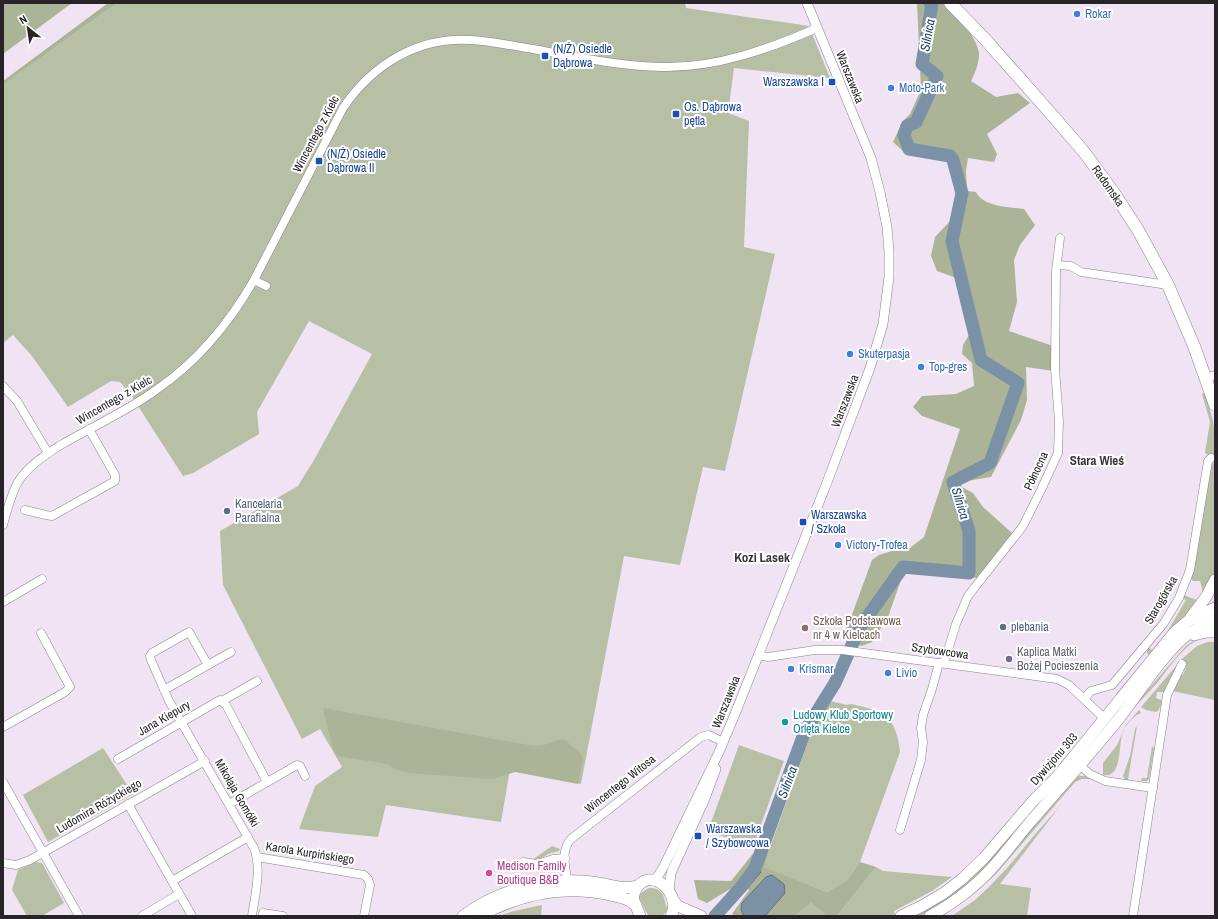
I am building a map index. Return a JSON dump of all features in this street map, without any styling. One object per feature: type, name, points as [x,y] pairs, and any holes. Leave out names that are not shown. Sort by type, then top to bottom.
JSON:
[{"type":"main road","name":"Radomska","points":[[950,3],[1019,76],[1096,167],[1138,230],[1168,285],[1211,382],[1215,406]]},
{"type":"main road","points":[[1188,621],[1202,603],[1215,580]]},
{"type":"main road","name":"Dywizjonu 303","points":[[902,916],[933,900],[953,886],[974,868],[1033,801],[1058,777],[1174,633],[1188,621],[1215,608]]},
{"type":"main road","name":"Dywizjonu 303","points":[[930,916],[957,898],[987,872],[1113,726],[1158,666],[1181,641],[1197,629],[1215,620]]},
{"type":"main road","points":[[1181,641],[1194,634],[1215,632]]},
{"type":"main road","points":[[463,916],[488,900],[500,895],[539,884],[567,881],[593,882],[628,888],[637,886],[647,881],[664,884],[669,890],[673,900],[674,908],[671,916]]},
{"type":"main road","points":[[637,886],[633,898],[640,916]]},
{"type":"main road","points":[[480,916],[507,903],[524,897],[553,892],[572,891],[604,893],[628,900],[635,905]]},
{"type":"main road","points":[[673,900],[678,906],[701,916]]},
{"type":"street","name":"Warszawska","points":[[653,881],[664,866],[719,752],[826,485],[870,368],[883,324],[889,277],[887,228],[880,192],[871,158],[807,3]]},
{"type":"street","name":"Wincentego z Kielc","points":[[3,524],[18,482],[31,466],[48,453],[156,390],[179,372],[215,335],[239,304],[254,280],[342,108],[359,86],[389,61],[406,52],[437,42],[471,40],[631,65],[678,67],[706,63],[755,52],[817,28]]},
{"type":"street","name":"Północna","points":[[900,830],[921,760],[923,742],[921,728],[923,715],[956,624],[968,596],[1023,526],[1058,453],[1059,421],[1056,369],[1057,265],[1060,238]]},
{"type":"street","points":[[1057,265],[1071,266],[1081,272],[1168,285]]},
{"type":"street","points":[[254,280],[266,286]]},
{"type":"street","points":[[3,386],[17,401],[48,453]]},
{"type":"street","points":[[25,510],[46,516],[56,514],[115,481],[115,475],[89,429]]},
{"type":"street","name":"Starogórska","points":[[1084,699],[1091,691],[1109,686],[1116,681],[1164,623],[1178,598],[1190,570],[1208,461],[1211,458]]},
{"type":"street","points":[[3,602],[42,579]]},
{"type":"street","name":"Mikołaja Gomółki","points":[[208,665],[189,632],[152,653],[150,658],[164,690],[254,848],[257,857],[257,878],[252,916]]},
{"type":"street","points":[[3,727],[65,692],[70,687],[41,633]]},
{"type":"street","name":"Szybowcowa","points":[[758,655],[768,658],[815,650],[842,650],[1057,679],[1069,685],[1104,719]]},
{"type":"street","points":[[164,690],[231,652]]},
{"type":"street","points":[[1133,916],[1167,695],[1182,664]]},
{"type":"street","name":"Jana Kiepury","points":[[118,759],[215,702],[222,700],[257,681]]},
{"type":"street","points":[[222,700],[229,710],[267,782]]},
{"type":"street","name":"Wincentego Witosa","points":[[567,881],[565,858],[566,848],[571,839],[701,737],[709,735],[723,742]]},
{"type":"street","name":"Warszawska","points":[[669,890],[671,873],[709,789],[718,763],[719,752]]},
{"type":"street","name":"Ludomira Różyckiego","points":[[3,863],[16,865],[21,864],[205,761]]},
{"type":"street","points":[[228,804],[297,765],[300,766],[305,776]]},
{"type":"street","points":[[1079,765],[1090,774],[1105,781],[1153,788]]},
{"type":"street","points":[[3,782],[79,916]]},
{"type":"street","points":[[128,804],[192,916]]},
{"type":"street","points":[[172,881],[248,837]]},
{"type":"street","name":"Karola Kurpińskiego","points":[[257,857],[364,875],[370,884],[364,916]]},
{"type":"street","points":[[523,862],[537,864],[553,859],[565,858]]},
{"type":"street","points":[[142,916],[179,894]]},
{"type":"street","points":[[263,913],[283,916]]},
{"type":"green space","points":[[935,2],[944,4],[955,13],[971,34],[978,48],[979,58],[978,65],[971,81],[996,97],[1018,93],[1030,103],[987,134],[997,154],[994,162],[968,158],[966,171],[967,191],[976,192],[984,201],[1005,207],[1024,209],[1035,225],[1020,245],[1014,260],[1017,302],[1009,331],[1053,346],[1054,371],[1026,367],[1027,400],[1021,420],[991,477],[961,482],[960,486],[973,493],[983,507],[1012,533],[977,578],[913,571],[907,572],[901,580],[888,617],[872,642],[862,646],[847,643],[844,633],[872,560],[879,555],[895,550],[906,551],[924,537],[960,429],[922,416],[913,407],[922,396],[956,394],[974,386],[972,363],[962,354],[963,345],[969,335],[966,310],[959,279],[937,271],[931,256],[935,237],[954,217],[961,193],[949,157],[930,159],[904,152],[893,142],[903,121],[910,114],[921,90],[917,3]]},
{"type":"green space","points":[[3,3],[72,3],[3,54]]},
{"type":"green space","points":[[108,3],[117,3],[3,85],[3,81]]},
{"type":"green space","points":[[117,3],[685,3],[686,8],[809,26],[830,78],[734,68],[728,113],[749,121],[744,247],[775,254],[725,471],[703,467],[680,565],[624,556],[581,784],[510,769],[501,822],[386,805],[378,837],[299,829],[315,786],[342,767],[320,729],[302,739],[223,585],[220,531],[298,486],[314,460],[372,354],[309,321],[257,412],[259,434],[193,473],[183,476],[131,395],[120,382],[111,381],[68,407],[32,356],[13,335],[3,343],[3,85]]},
{"type":"green space","points":[[1204,393],[1206,395],[1213,421],[1215,437],[1215,572],[1203,593],[1200,581],[1193,581],[1191,578],[1211,464],[1214,463],[1214,455],[1206,454],[1205,452],[1210,422],[1202,394]]},
{"type":"green space","points":[[1183,595],[1200,601],[1118,697],[1116,694],[1149,655],[1147,653],[1148,647],[1152,650],[1166,634],[1186,600],[1182,598]]},
{"type":"green space","points":[[1199,637],[1215,637],[1204,638],[1194,642],[1183,651],[1154,686],[1134,708],[1132,708],[1186,646]]},
{"type":"green space","points":[[1208,642],[1215,642],[1215,700],[1172,691],[1180,674],[1183,675],[1186,667],[1184,665],[1163,692],[1157,692],[1156,698],[1161,700],[1162,707],[1160,706],[1159,710],[1156,712],[1146,710],[1141,707],[1183,658],[1197,646]]},
{"type":"green space","points":[[830,701],[863,707],[877,711],[884,715],[894,727],[899,742],[900,752],[860,862],[847,880],[827,892],[763,867],[813,728]]},
{"type":"green space","points":[[323,708],[534,746],[544,745],[561,739],[565,740],[581,754],[583,759],[578,784],[515,772],[492,779],[409,773],[395,769],[388,764],[337,756],[332,746]]},
{"type":"green space","points":[[1119,708],[1122,710],[995,859],[966,887],[936,908],[922,916],[911,916],[943,898]]},
{"type":"green space","points":[[1139,710],[1141,713],[1133,718],[1124,729]]},
{"type":"green space","points":[[1137,726],[1128,779],[1130,781],[1125,780],[1123,776],[1130,756],[1135,729]]},
{"type":"green space","points":[[1123,733],[1117,766],[1114,772],[1109,775],[1103,775],[1103,763],[1117,745]]},
{"type":"green space","points":[[739,745],[784,761],[753,847],[708,831]]},
{"type":"green space","points":[[1152,746],[1154,749],[1149,779],[1147,781],[1141,781],[1142,778],[1147,778]]},
{"type":"green space","points":[[103,748],[133,794],[48,842],[23,795]]},
{"type":"green space","points":[[1079,776],[1085,776],[1090,779],[1082,779],[1075,782],[996,874],[976,892],[943,916],[938,916],[1037,820]]},
{"type":"green space","points":[[1060,806],[1000,884],[1031,888],[1027,916],[952,916],[975,900],[989,887]]},
{"type":"green space","points":[[552,846],[560,849],[559,851],[548,854],[542,858],[544,859],[532,860]]},
{"type":"green space","points":[[759,846],[769,850],[764,867],[827,892],[847,880],[860,862],[876,867],[837,916],[827,916],[811,903],[795,916],[765,916],[785,893],[741,910],[744,916],[735,916],[732,914],[749,890],[742,882],[707,903],[698,899],[694,880],[731,881]]},
{"type":"green space","points":[[36,862],[42,863],[64,903],[42,916],[27,916],[12,890],[18,870]]},
{"type":"green space","points":[[876,867],[883,871],[952,877],[932,891],[894,911],[895,915],[837,916]]},
{"type":"green space","points":[[649,888],[657,889],[663,895],[666,906],[669,909],[662,916],[650,916],[646,912],[638,897],[642,892]]},
{"type":"green space","points":[[811,903],[827,916],[795,916]]},
{"type":"green space","points":[[542,905],[541,916],[499,916],[514,911]]},
{"type":"water","points":[[757,869],[761,872],[746,890],[716,916],[711,916],[746,882]]},
{"type":"water","points":[[772,875],[784,884],[785,893],[765,916],[744,916],[741,910],[742,903],[766,877]]},
{"type":"waterway","name":"Silnica","points":[[715,916],[742,886],[755,868],[805,731],[835,683],[860,627],[903,567],[969,573],[969,531],[953,482],[990,463],[1018,383],[981,360],[952,241],[962,193],[953,160],[950,156],[909,149],[904,135],[907,126],[916,122],[937,76],[922,64],[932,4],[930,3]]},
{"type":"place","name":"Rokar","points":[[1077,14]]},
{"type":"place","name":"(N/Ż) Osiedle Dąbrowa","points":[[545,56]]},
{"type":"place","name":"Warszawska I","points":[[832,82]]},
{"type":"place","name":"Moto-Park","points":[[891,88]]},
{"type":"place","name":"Os. Dąbrowa pętla","points":[[676,114]]},
{"type":"place","name":"(N/Ż) Osiedle Dąbrowa II","points":[[319,161]]},
{"type":"place","name":"Skuterpasja","points":[[850,354]]},
{"type":"place","name":"Top-gres","points":[[921,367]]},
{"type":"place","name":"Kancelaria Parafialna","points":[[227,511]]},
{"type":"place","name":"Warszawska / Szkoła","points":[[803,522]]},
{"type":"place","name":"Victory-Trofea","points":[[838,545]]},
{"type":"place","name":"plebania","points":[[1003,627]]},
{"type":"place","name":"Szkoła Podstawowa nr 4 w Kielcach","points":[[805,628]]},
{"type":"place","name":"Kaplica Matki Bożej Pocieszenia","points":[[1009,659]]},
{"type":"place","name":"Krismar","points":[[791,669]]},
{"type":"place","name":"Livio","points":[[888,673]]},
{"type":"place","name":"Ludowy Klub Sportowy Orlęta Kielce","points":[[785,722]]},
{"type":"place","name":"Warszawska / Szybowcowa","points":[[698,836]]},
{"type":"place","name":"Medison Family Boutique B&B","points":[[489,873]]},
{"type":"district","name":"Stara Wieś","points":[[1097,460]]},
{"type":"district","name":"Kozi Lasek","points":[[762,557]]}]
